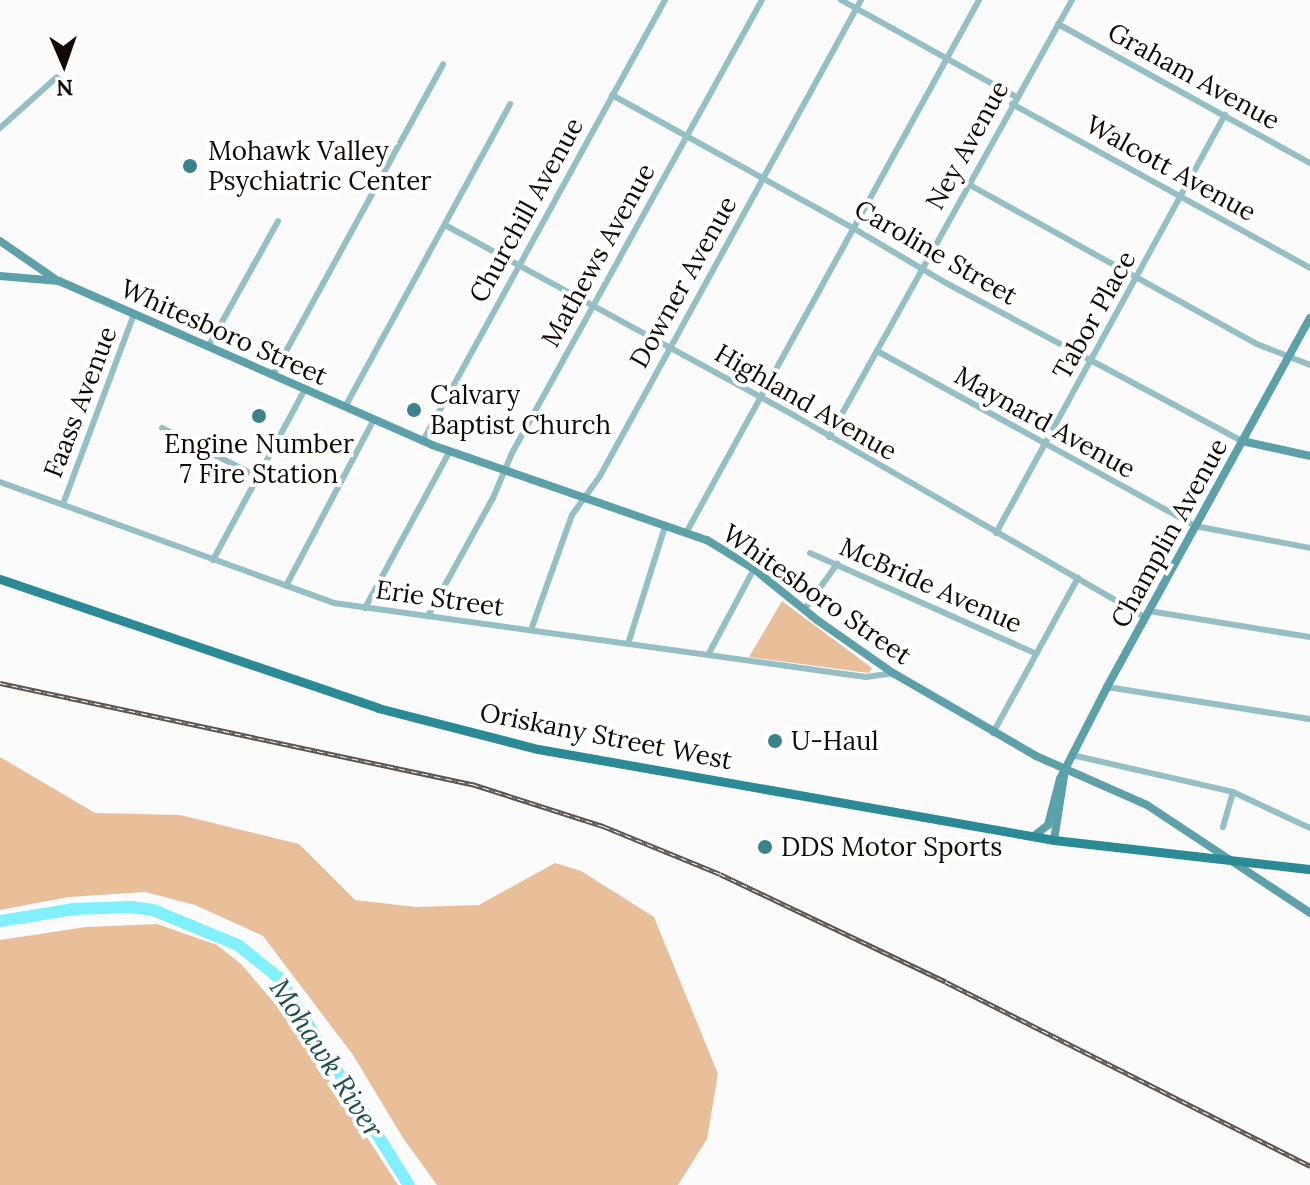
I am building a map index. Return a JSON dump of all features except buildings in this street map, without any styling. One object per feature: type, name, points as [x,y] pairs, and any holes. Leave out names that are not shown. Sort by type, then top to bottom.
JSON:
[{"type":"main road","name":"Oriskany Street West","points":[[0,579],[324,690],[468,733],[538,749],[1054,840],[1310,869]]},
{"type":"street","name":"Churchill Avenue","points":[[423,441],[665,0]]},
{"type":"street","name":"Mathews Avenue","points":[[428,616],[593,306],[762,0]]},
{"type":"street","name":"Walcott Avenue","points":[[841,0],[962,66],[1014,101],[1310,268]]},
{"type":"street","name":"Downer Avenue","points":[[531,630],[572,515],[584,500],[670,348],[861,0]]},
{"type":"street","points":[[686,533],[979,0]]},
{"type":"street","name":"Ney Avenue","points":[[829,437],[1072,0]]},
{"type":"street","name":"Graham Avenue","points":[[1058,24],[1310,163]]},
{"type":"street","points":[[273,375],[443,65]]},
{"type":"street","points":[[0,128],[57,77]]},
{"type":"street","name":"Caroline Street","points":[[612,95],[1091,362],[1242,441]]},
{"type":"street","points":[[345,407],[510,104]]},
{"type":"street","name":"Tabor Place","points":[[996,533],[1225,115]]},
{"type":"street","points":[[968,184],[1288,358],[1310,365]]},
{"type":"street","points":[[208,347],[278,221]]},
{"type":"street","name":"Highland Avenue","points":[[445,225],[1147,614]]},
{"type":"street","points":[[0,241],[59,281]]},
{"type":"street","name":"Whitesboro Street","points":[[0,276],[59,281],[423,441],[719,546],[893,673],[993,733],[1147,805],[1310,913]]},
{"type":"street","name":"Faass Avenue","points":[[63,504],[134,314]]},
{"type":"street","name":"Champlin Avenue","points":[[1034,836],[1048,825],[1065,769],[1107,687],[1310,318]]},
{"type":"street","name":"Maynard Avenue","points":[[877,351],[1195,526],[1310,548]]},
{"type":"street","points":[[213,560],[305,389]]},
{"type":"street","points":[[286,586],[374,419]]},
{"type":"street","points":[[162,428],[258,477]]},
{"type":"street","points":[[1242,441],[1310,456]]},
{"type":"street","points":[[365,608],[450,451]]},
{"type":"street","name":"Erie Street","points":[[0,482],[334,603],[866,677],[893,673]]},
{"type":"street","points":[[628,644],[665,527]]},
{"type":"street","name":"McBride Avenue","points":[[810,553],[1037,654]]},
{"type":"street","points":[[804,610],[837,564]]},
{"type":"street","points":[[708,655],[754,569]]},
{"type":"street","points":[[993,733],[1078,578]]},
{"type":"street","points":[[1147,614],[1310,637]]},
{"type":"street","points":[[1107,687],[1310,719]]},
{"type":"street","points":[[1072,755],[1233,792],[1310,828]]},
{"type":"street","name":"Champlin Avenue","points":[[1054,840],[1065,769]]},
{"type":"street","points":[[1223,827],[1233,792]]},
{"type":"shaded area","points":[[782,601],[872,668],[869,673],[749,657]]},
{"type":"shaded area","points":[[0,757],[95,813],[180,815],[299,844],[355,900],[416,907],[479,905],[555,863],[581,871],[654,917],[718,1074],[707,1139],[678,1185],[437,1185],[403,1138],[353,1055],[263,936],[195,905],[145,892],[69,897],[0,910]]},
{"type":"shaded area","points":[[157,924],[217,945],[241,964],[295,1027],[398,1185],[0,1185],[0,940],[86,927]]},
{"type":"waterway","name":"Mohawk River","points":[[0,921],[74,909],[131,907],[153,910],[238,945],[279,978],[409,1185]]},
{"type":"railway","points":[[0,683],[472,784],[603,826],[720,874],[946,982],[1310,1166]]},
{"type":"place","name":"Mohawk Valley Psychiatric Center","points":[[190,166]]},
{"type":"place","name":"Calvary Baptist Church","points":[[414,410]]},
{"type":"place","name":"Engine Number 7 Fire Station","points":[[259,416]]},
{"type":"place","name":"U-Haul","points":[[775,741]]},
{"type":"place","name":"DDS Motor Sports","points":[[765,847]]}]
